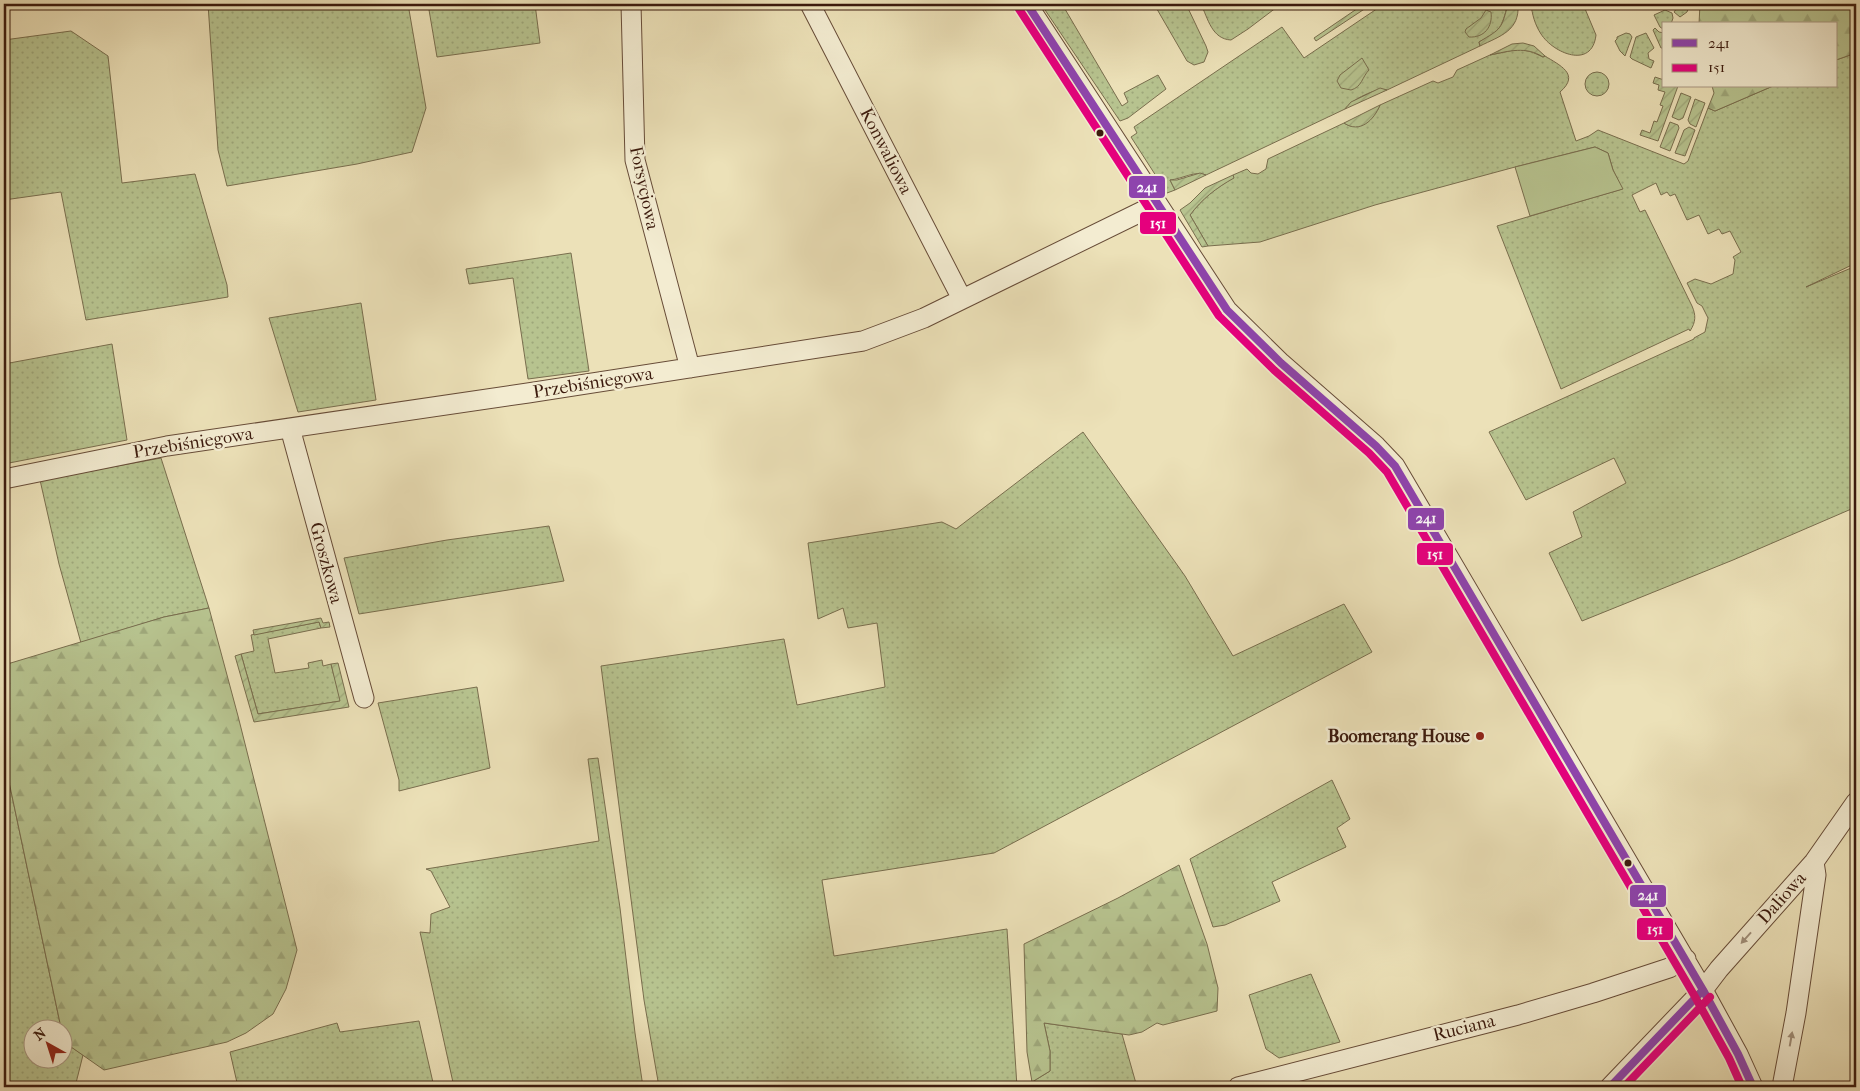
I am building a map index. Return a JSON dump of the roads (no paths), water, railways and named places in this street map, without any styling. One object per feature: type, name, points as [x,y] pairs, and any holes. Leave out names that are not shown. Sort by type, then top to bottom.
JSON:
[{"type":"street","name":"Forsycjowa","points":[[631,4],[635,160],[690,368]]},
{"type":"street","name":"Konwaliowa","points":[[810,4],[962,299]]},
{"type":"street","points":[[1027,4],[1227,310],[1281,363],[1376,446],[1395,466],[1686,959],[1738,1054],[1753,1087]]},
{"type":"street","name":"Przebiśniegowa","points":[[4,479],[167,446],[863,341],[924,318],[1157,204]]},
{"type":"street","name":"Groszkowa","points":[[290,428],[364,698]]},
{"type":"street","name":"Daliowa","points":[[1610,1087],[1703,990],[1725,962],[1814,862],[1856,802]]},
{"type":"street","points":[[1782,1087],[1796,1013],[1816,875],[1814,862]]},
{"type":"street","name":"Ruciana","points":[[1238,1087],[1518,1015],[1669,968],[1686,959]]},
{"type":"place","name":"Boomerang House","points":[[1480,736]]}]
